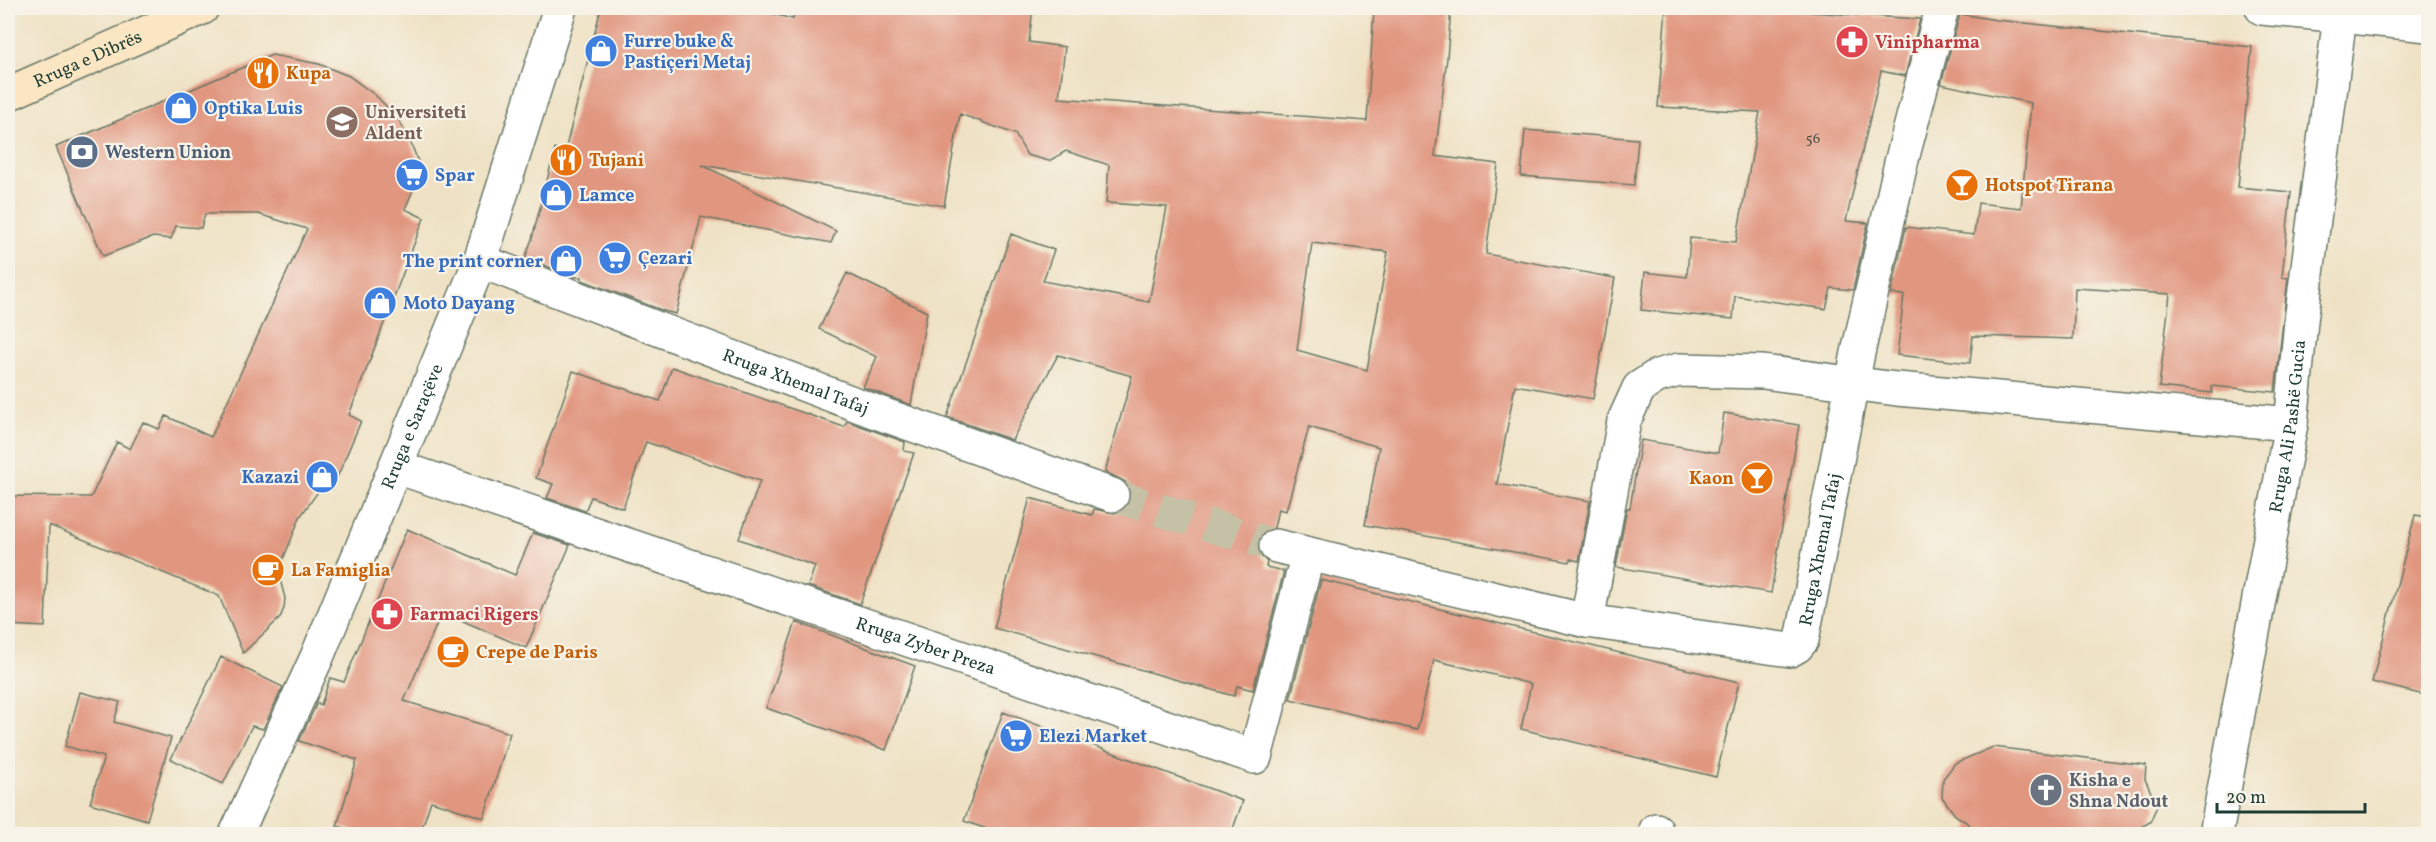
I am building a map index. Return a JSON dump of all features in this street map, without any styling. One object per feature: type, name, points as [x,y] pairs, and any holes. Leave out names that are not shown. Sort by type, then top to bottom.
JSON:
[{"type":"main road","name":"Rruga e Dibrës","points":[[8,94],[202,8]]},
{"type":"street","name":"Rruga e Saraçëve","points":[[236,834],[317,657],[480,261],[560,8]]},
{"type":"street","name":"Rruga Xhemal Tafaj","points":[[1276,546],[1587,621],[1790,650],[1797,646],[1803,640],[1852,383],[1901,163],[1942,8]]},
{"type":"street","points":[[2262,8],[2428,25]]},
{"type":"street","name":"Rruga Ali Pashë Gucia","points":[[2216,834],[2291,424],[2301,321],[2340,16]]},
{"type":"street","name":"Rruga Xhemal Tafaj","points":[[480,261],[876,412],[1112,495]]},
{"type":"street","points":[[1587,621],[1624,421],[1639,388],[1657,376],[1679,370],[1763,372],[1897,389],[2291,424]]},
{"type":"street","name":"Rruga Zyber Preza","points":[[397,467],[1256,757],[1308,554]]},
{"type":"building","points":[[601,8],[749,8],[793,19],[796,8],[1033,8],[1029,42],[1065,47],[1059,98],[1367,121],[1374,8],[1451,8],[1435,156],[1498,164],[1486,254],[1615,278],[1593,399],[1515,385],[1497,484],[1590,501],[1579,561],[1570,559],[1569,562],[1365,525],[1379,447],[1309,427],[1286,511],[1278,509],[1274,528],[1263,533],[1258,542],[1258,552],[1267,562],[1266,567],[1284,571],[1253,690],[1237,686],[1234,696],[994,628],[1030,498],[1092,515],[1094,509],[1115,513],[1124,510],[1129,502],[1130,492],[1126,482],[1105,472],[1132,376],[1058,355],[1012,440],[947,417],[1011,234],[1054,250],[1043,281],[1149,302],[1167,207],[1106,203],[1109,165],[1066,151],[1049,161],[1027,155],[1015,134],[960,114],[944,206],[702,165],[836,231],[831,243],[701,217],[676,314],[582,280],[582,277],[575,277],[525,258],[555,149],[565,151]],"holes":[[[1312,243],[1388,252],[1367,370],[1297,350]]]},
{"type":"building","points":[[1666,8],[1744,8],[1920,19],[1905,76],[1881,71],[1846,221],[1868,223],[1853,290],[1831,288],[1826,309],[1735,296],[1733,319],[1641,310],[1645,272],[1687,277],[1690,238],[1736,242],[1760,112],[1658,107]]},
{"type":"building","points":[[1960,14],[1997,20],[2252,47],[2238,187],[2291,192],[2282,277],[2288,278],[2275,392],[2212,386],[2212,393],[2159,387],[2170,294],[2075,288],[2073,339],[1973,336],[1970,363],[1897,355],[1904,295],[1891,294],[1906,227],[1974,235],[1978,203],[2021,208],[2031,103],[1941,84]]},
{"type":"building","points":[[272,55],[319,64],[349,76],[375,95],[397,117],[419,164],[419,176],[405,209],[424,218],[349,415],[361,421],[332,489],[322,486],[300,517],[278,572],[285,598],[280,618],[243,653],[219,596],[49,525],[45,627],[8,625],[8,496],[91,497],[117,442],[130,449],[143,422],[159,429],[166,416],[211,437],[307,229],[258,214],[205,214],[201,228],[176,226],[171,239],[153,237],[103,256],[56,147]]},
{"type":"building","points":[[1525,130],[1638,139],[1634,185],[1521,176]]},
{"type":"building","points":[[847,273],[927,312],[911,405],[863,387],[877,357],[819,329]]},
{"type":"building","points":[[672,367],[844,427],[847,421],[905,442],[904,451],[914,453],[860,604],[808,586],[815,566],[739,539],[760,481],[646,442],[623,508],[591,497],[585,511],[547,498],[553,484],[536,478],[573,371],[660,401]]},
{"type":"building","points":[[1724,413],[1799,425],[1771,593],[1616,567],[1627,508],[1630,508],[1641,440],[1718,453]]},
{"type":"building","points":[[2415,515],[2428,517],[2428,696],[2372,682]]},
{"type":"building","points":[[407,529],[515,575],[533,533],[570,545],[526,648],[442,612],[404,701],[510,733],[484,818],[431,801],[420,834],[365,834],[337,826],[357,760],[299,741],[317,703],[321,705],[330,678],[344,682]]},
{"type":"building","points":[[1321,580],[1739,682],[1716,777],[1521,729],[1531,684],[1434,660],[1417,730],[1290,699]]},
{"type":"building","points":[[796,622],[915,666],[886,750],[766,708]]},
{"type":"building","points":[[221,657],[283,687],[263,729],[252,726],[223,784],[171,759]]},
{"type":"building","points":[[80,692],[120,702],[114,722],[171,738],[147,820],[90,803],[104,757],[65,746]]},
{"type":"building","points":[[1003,712],[1243,801],[1231,834],[1001,834],[964,821]]},
{"type":"building","name":"Kisha e Shna Ndout","points":[[1993,747],[2146,765],[2145,779],[2157,806],[2150,822],[2129,834],[1969,834],[1969,824],[1955,815],[1942,797],[1943,779],[1955,763]]},
{"type":"tunnel","points":[[1112,495],[1276,546]]},
{"type":"place","name":"Vinipharma","points":[[1852,42]]},
{"type":"place","name":"Furre buke & Pastiçeri Metaj","points":[[601,51]]},
{"type":"place","name":"Kupa","points":[[263,73]]},
{"type":"place","name":"Optika Luis","points":[[181,108]]},
{"type":"place","name":"Universiteti Aldent","points":[[342,122]]},
{"type":"place","name":"Western Union","points":[[82,152]]},
{"type":"place","name":"Tujani","points":[[566,160]]},
{"type":"place","name":"Spar","points":[[412,175]]},
{"type":"place","name":"Hotspot Tirana","points":[[1962,185]]},
{"type":"place","name":"Lamce","points":[[556,195]]},
{"type":"place","name":"Çezari","points":[[615,258]]},
{"type":"place","name":"The print corner","points":[[566,261]]},
{"type":"place","name":"Moto Dayang","points":[[380,303]]},
{"type":"place","name":"Kazazi","points":[[322,477]]},
{"type":"place","name":"Kaon","points":[[1757,478]]},
{"type":"place","name":"La Famiglia","points":[[268,570]]},
{"type":"place","name":"Farmaci Rigers","points":[[387,614]]},
{"type":"place","name":"Crepe de Paris","points":[[453,652]]},
{"type":"place","name":"Elezi Market","points":[[1016,736]]},
{"type":"place","name":"Kisha e Shna Ndout","points":[[2046,790]]}]
